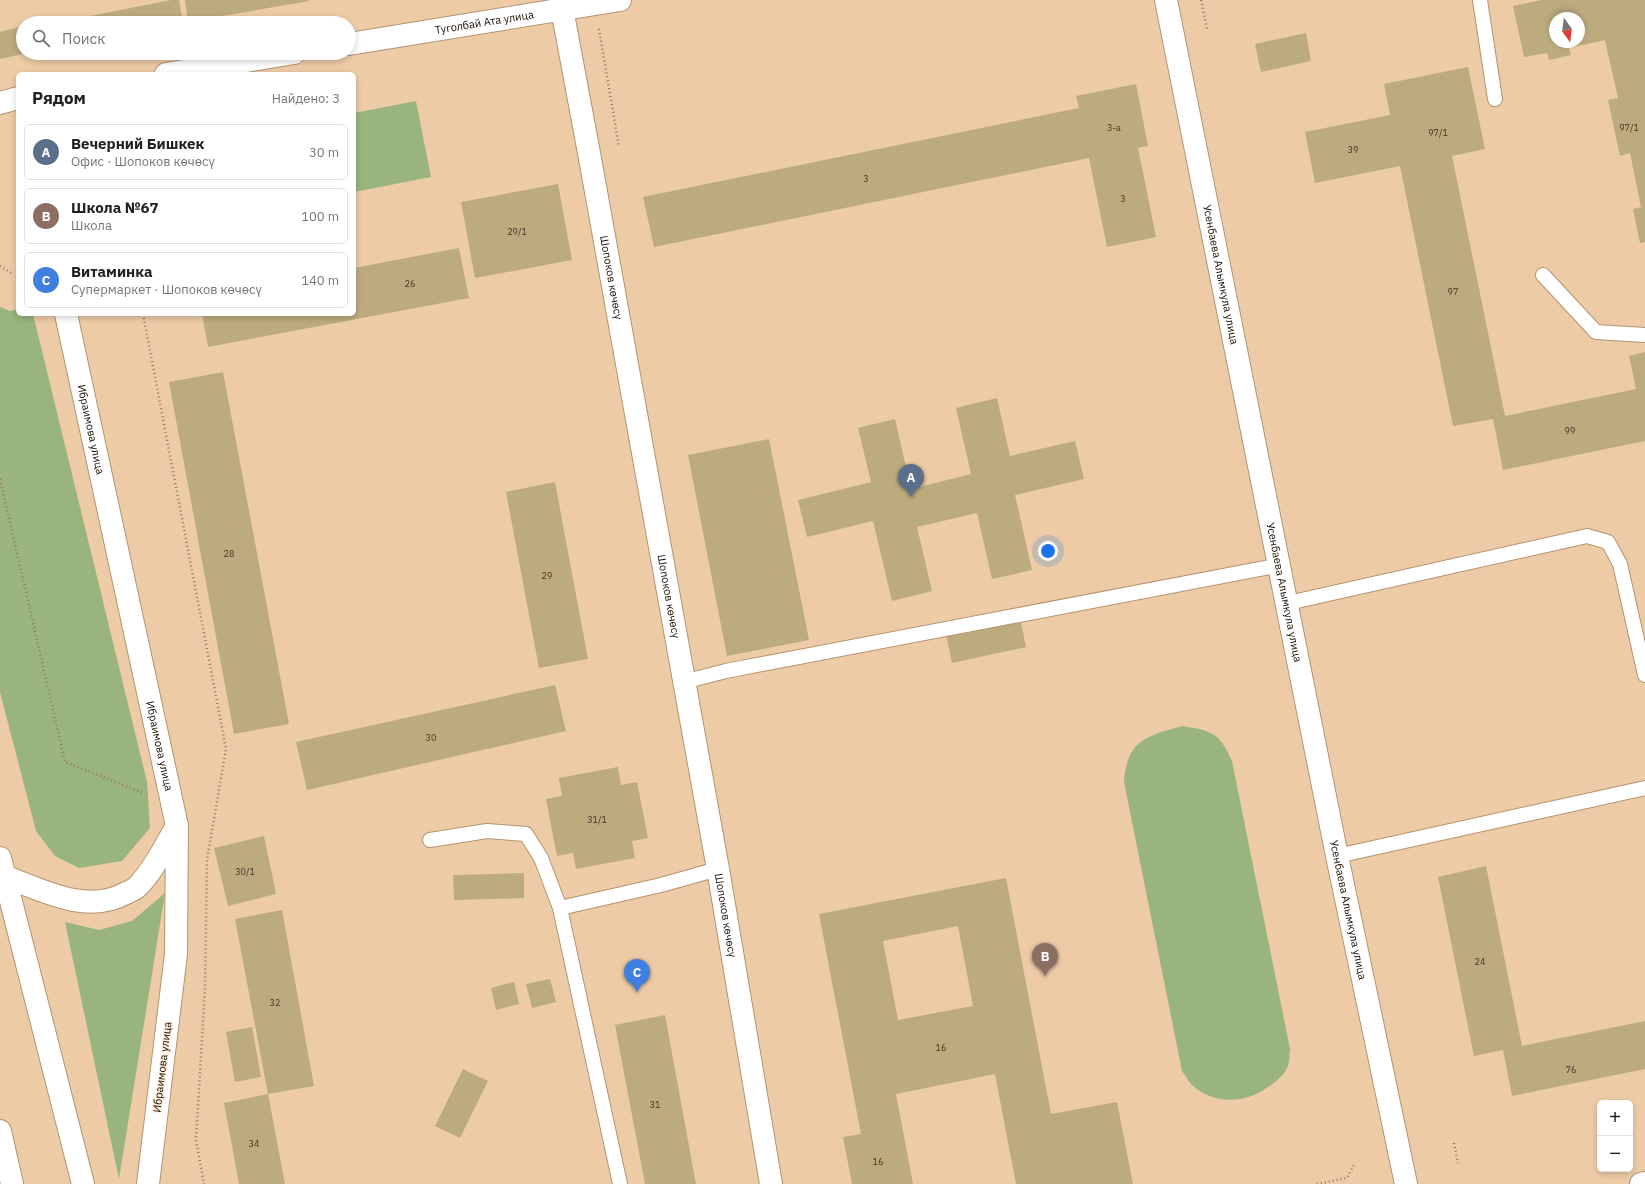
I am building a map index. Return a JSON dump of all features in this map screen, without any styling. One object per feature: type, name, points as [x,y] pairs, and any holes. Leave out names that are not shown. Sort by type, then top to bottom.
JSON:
[{"type":"street","name":"Туголбай Ата улица","points":[[356,43],[620,0]]},
{"type":"street","name":"Усенбаева Алымкула улица","points":[[1166,0],[1288,603],[1337,856],[1406,1184]]},
{"type":"street","name":"Шопоков көчөсү","points":[[562,9],[718,869],[771,1184]]},
{"type":"street","points":[[178,72],[251,60]]},
{"type":"street","points":[[0,103],[16,99]]},
{"type":"street","name":"Ибраимова улица","points":[[66,316],[175,816],[176,954],[148,1184]]},
{"type":"street","points":[[2,867],[66,898],[92,903],[117,898],[138,887],[153,867],[175,816]]},
{"type":"street","points":[[2,867],[83,1184]]},
{"type":"street","points":[[0,1131],[12,1184]]},
{"type":"lane","points":[[1480,0],[1495,99]]},
{"type":"lane","points":[[1543,275],[1596,332],[1645,335]]},
{"type":"lane","points":[[1288,603],[1588,536],[1608,542],[1620,564],[1645,675]]},
{"type":"lane","points":[[683,682],[726,671],[1280,565]]},
{"type":"lane","points":[[1337,856],[1645,788]]},
{"type":"lane","points":[[430,840],[487,831],[526,834],[541,858],[560,908],[620,1184]]},
{"type":"lane","points":[[560,908],[661,885],[718,869]]},
{"type":"path","points":[[1202,0],[1207,29]]},
{"type":"path","points":[[594,4],[619,147]]},
{"type":"path","points":[[0,266],[13,274]]},
{"type":"path","points":[[143,316],[226,749],[207,860],[205,989],[196,1140],[204,1184]]},
{"type":"path","points":[[0,480],[65,762],[175,816]]},
{"type":"path","points":[[1454,1143],[1458,1163]]},
{"type":"path","points":[[1317,1184],[1347,1178],[1355,1163]]},
{"type":"green space","points":[[416,101],[431,177],[356,192],[356,113]]},
{"type":"green space","points":[[0,307],[10,311],[16,310],[16,316],[33,316],[147,782],[150,828],[122,861],[79,868],[55,856],[36,831],[0,692]]},
{"type":"green space","points":[[1183,726],[1214,734],[1223,744],[1232,761],[1290,1049],[1288,1066],[1280,1077],[1271,1085],[1256,1094],[1237,1099],[1227,1100],[1217,1098],[1199,1091],[1191,1084],[1182,1071],[1124,782],[1129,757],[1134,748],[1149,737]]},
{"type":"green space","points":[[165,893],[119,1179],[65,922],[99,930],[132,921]]},
{"type":"building","points":[[171,0],[179,0],[182,16],[90,16]]},
{"type":"building","points":[[185,0],[309,0],[223,16],[187,16]]},
{"type":"building","points":[[1541,0],[1645,0],[1645,242],[1640,243],[1633,209],[1641,207],[1630,153],[1620,156],[1608,100],[1618,98],[1605,40],[1585,44],[1585,12],[1549,12],[1549,48],[1569,48],[1571,55],[1549,60],[1547,53],[1524,57],[1513,6]]},
{"type":"building","points":[[16,28],[16,56],[0,59],[0,32]]},
{"type":"building","points":[[1306,33],[1311,61],[1261,72],[1255,44]]},
{"type":"building","points":[[1468,67],[1485,149],[1452,156],[1505,416],[1636,389],[1629,356],[1645,352],[1645,441],[1503,470],[1493,419],[1453,426],[1400,166],[1315,183],[1305,132],[1390,115],[1384,84]]},
{"type":"building","points":[[1136,84],[1148,146],[1138,148],[1156,237],[1107,247],[1089,158],[654,247],[643,197],[1079,108],[1076,96]]},
{"type":"building","points":[[558,184],[572,260],[475,278],[461,202]]},
{"type":"building","points":[[459,248],[469,298],[208,347],[202,316],[356,316],[356,268]]},
{"type":"building","points":[[223,372],[289,724],[234,734],[169,382]]},
{"type":"building","points":[[997,398],[1010,456],[1075,441],[1084,479],[1015,495],[1032,570],[992,579],[977,513],[917,527],[932,591],[892,601],[873,521],[807,537],[798,500],[871,482],[858,428],[895,419],[911,489],[971,474],[956,408]]},
{"type":"building","points":[[769,439],[809,640],[727,656],[688,455]]},
{"type":"building","points":[[555,482],[588,659],[539,668],[506,492]]},
{"type":"building","points":[[1020,618],[1026,647],[952,663],[946,634]]},
{"type":"building","points":[[555,685],[566,731],[307,790],[296,742]]},
{"type":"building","points":[[618,767],[621,785],[637,782],[648,838],[632,841],[635,858],[576,869],[573,853],[557,856],[546,799],[562,796],[559,778]]},
{"type":"building","points":[[264,836],[276,894],[228,906],[214,848]]},
{"type":"building","points":[[1486,866],[1522,1046],[1645,1021],[1645,1069],[1512,1096],[1503,1050],[1474,1056],[1438,877]]},
{"type":"building","points":[[524,873],[524,898],[454,900],[453,875]]},
{"type":"building","points":[[1006,878],[1051,1114],[1117,1102],[1133,1184],[1016,1184],[995,1074],[896,1094],[913,1184],[852,1184],[843,1137],[861,1134],[819,914]],"holes":[[[958,926],[973,1006],[898,1020],[883,941]]]},
{"type":"building","points":[[282,910],[314,1086],[268,1094],[235,919]]},
{"type":"building","points":[[550,979],[556,1002],[532,1008],[526,984]]},
{"type":"building","points":[[514,982],[519,1004],[496,1010],[491,988]]},
{"type":"building","points":[[665,1015],[696,1184],[645,1184],[615,1025]]},
{"type":"building","points":[[252,1027],[261,1077],[235,1082],[226,1032]]},
{"type":"building","points":[[463,1069],[488,1081],[460,1138],[435,1126]]},
{"type":"building","points":[[268,1094],[285,1184],[239,1184],[224,1103]]},
{"type":"place","name":"Вечерний Бишкек","points":[[911,497]]},
{"type":"place","name":"Школа №67","points":[[1045,976]]},
{"type":"place","name":"Витаминка","points":[[637,992]]}]
